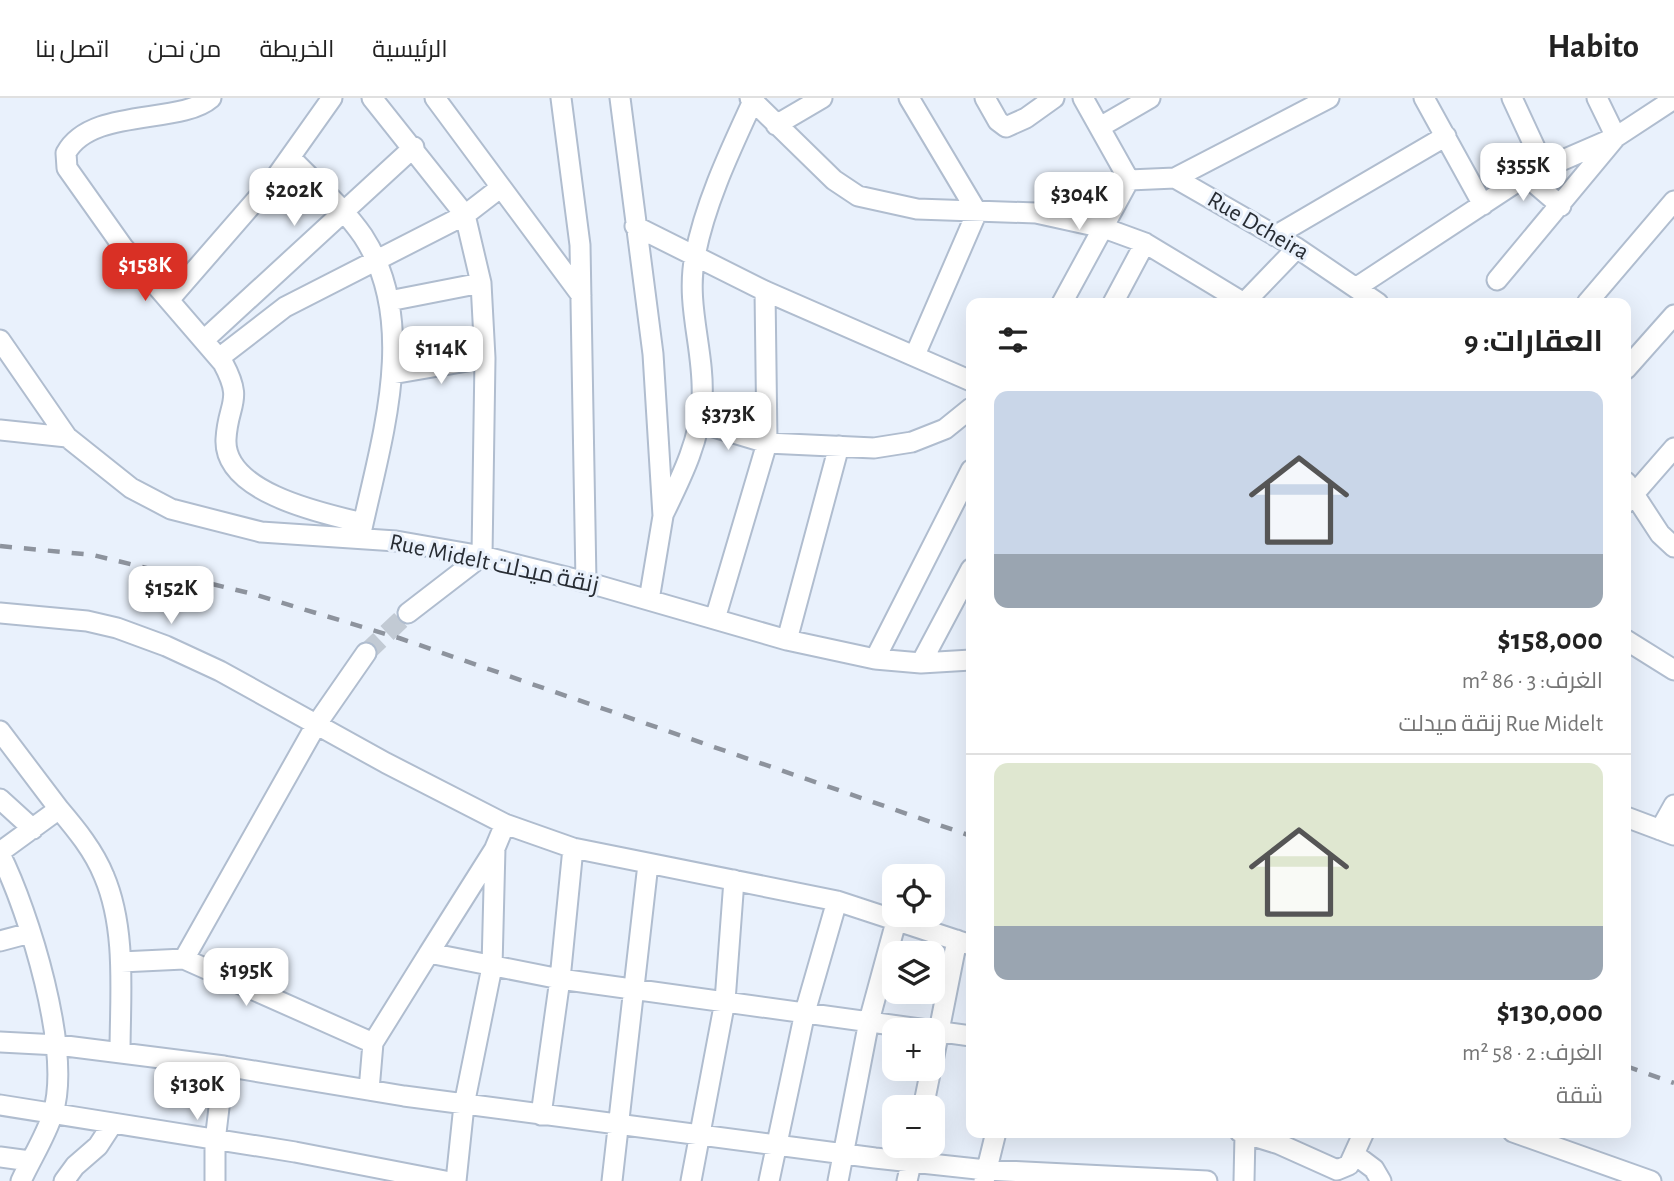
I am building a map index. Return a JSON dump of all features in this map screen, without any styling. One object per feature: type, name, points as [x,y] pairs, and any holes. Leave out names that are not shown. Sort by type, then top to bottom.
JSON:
[{"type":"street","points":[[211,98],[198,106],[108,125],[75,141],[66,153],[67,168],[123,247],[219,358],[234,382],[235,403],[226,446],[238,468],[250,481],[274,496],[362,530],[392,374],[389,301],[376,259],[344,211],[291,158]]},
{"type":"street","points":[[169,300],[291,158],[331,98]]},
{"type":"street","points":[[372,98],[414,147],[465,215],[481,283],[485,358],[482,556],[408,613]]},
{"type":"street","points":[[435,98],[460,128],[500,188],[581,295]]},
{"type":"street","points":[[561,98],[577,219],[581,295],[586,582]]},
{"type":"street","points":[[620,98],[653,354],[663,516],[649,600]]},
{"type":"street","points":[[776,125],[822,98]]},
{"type":"street","points":[[909,98],[977,212]]},
{"type":"street","points":[[985,98],[998,121],[1006,127],[1026,118],[1054,98]]},
{"type":"street","points":[[1083,98],[1129,180]]},
{"type":"street","points":[[1100,127],[1150,98]]},
{"type":"street","points":[[1129,180],[1175,178],[1329,98]]},
{"type":"street","points":[[1424,98],[1483,205]]},
{"type":"street","points":[[1512,98],[1545,167]]},
{"type":"street","points":[[1597,98],[1616,137]]},
{"type":"street","points":[[1357,287],[1526,177],[1616,137],[1674,99]]},
{"type":"street","points":[[663,516],[686,467],[700,423],[702,397],[693,316],[694,257],[713,195],[751,100],[834,180],[858,196],[917,209],[1036,213],[1104,228],[1145,243],[1236,298]]},
{"type":"street","points":[[1275,236],[1446,136]]},
{"type":"street","points":[[1497,280],[1616,137]]},
{"type":"street","points":[[204,340],[414,147]]},
{"type":"street","points":[[1526,177],[1561,206]]},
{"type":"street","name":"Rue Dcheira","points":[[1175,178],[1297,248],[1370,298]]},
{"type":"street","points":[[1065,298],[1129,180]]},
{"type":"street","points":[[219,358],[285,307],[465,215],[500,188]]},
{"type":"street","points":[[915,355],[977,212]]},
{"type":"street","points":[[1592,298],[1671,212]]},
{"type":"street","points":[[635,226],[765,291],[966,380]]},
{"type":"street","points":[[1116,298],[1145,243]]},
{"type":"street","points":[[1249,298],[1297,248]]},
{"type":"street","points":[[389,301],[481,283]]},
{"type":"street","points":[[715,619],[767,443],[765,291]]},
{"type":"street","points":[[1631,363],[1674,315]]},
{"type":"street","name":"Rue Midelt زنقة ميدلت","points":[[0,340],[67,436],[131,488],[171,509],[261,531],[362,530],[586,582],[788,640],[875,659],[921,663],[966,660]]},
{"type":"street","points":[[392,374],[485,358]]},
{"type":"street","points":[[700,423],[767,443],[874,448],[912,442],[945,429],[966,412]]},
{"type":"street","points":[[0,430],[67,436]]},
{"type":"street","points":[[788,640],[839,446]]},
{"type":"street","points":[[1631,490],[1674,448]]},
{"type":"street","points":[[875,659],[966,480]]},
{"type":"street","points":[[1631,495],[1660,534],[1674,547]]},
{"type":"street","points":[[921,663],[966,578]]},
{"type":"street","points":[[0,612],[87,621],[117,628],[220,671],[316,725],[505,824],[573,848],[837,901],[882,914]]},
{"type":"street","points":[[1631,644],[1674,670]]},
{"type":"street","points":[[184,959],[316,725],[366,653]]},
{"type":"street","points":[[1,734],[94,855],[106,878],[121,962],[120,1053]]},
{"type":"street","points":[[0,799],[33,829]]},
{"type":"street","points":[[1631,819],[1667,833],[1674,805]]},
{"type":"street","points":[[20,1181],[53,1113],[58,1045],[21,898],[0,853],[59,809]]},
{"type":"street","points":[[369,1090],[373,1043],[495,848],[505,824]]},
{"type":"street","points":[[456,1181],[464,1105],[492,967],[495,848]]},
{"type":"street","points":[[541,1115],[560,979],[573,848]]},
{"type":"street","points":[[612,1181],[648,864]]},
{"type":"street","points":[[691,1181],[725,1001],[734,880]]},
{"type":"street","points":[[769,1181],[805,1012],[837,901]]},
{"type":"street","points":[[838,1181],[869,1021],[895,927]]},
{"type":"street","points":[[922,927],[964,942],[942,1018]]},
{"type":"street","points":[[0,941],[30,933]]},
{"type":"street","points":[[429,953],[560,979],[882,1022]]},
{"type":"street","points":[[121,962],[184,959],[373,1043]]},
{"type":"street","points":[[945,1030],[966,1035]]},
{"type":"street","points":[[0,1042],[58,1045],[224,1066],[464,1105],[620,1126],[698,1133],[842,1154],[882,1154]]},
{"type":"street","points":[[215,1181],[215,1140],[224,1066]]},
{"type":"street","points":[[0,1105],[295,1152],[445,1181]]},
{"type":"street","points":[[64,1181],[75,1166],[98,1146],[113,1124]]},
{"type":"street","points":[[985,1176],[994,1138]]},
{"type":"street","points":[[1243,1138],[1244,1181]]},
{"type":"street","points":[[1256,1138],[1337,1170],[1344,1170],[1361,1138]]},
{"type":"street","points":[[1530,1138],[1651,1181]]},
{"type":"street","points":[[1354,1154],[1374,1169],[1381,1181]]},
{"type":"street","points":[[0,1157],[30,1161]]},
{"type":"street","points":[[907,1181],[912,1158]]},
{"type":"street","points":[[926,1158],[985,1176],[1207,1181]]},
{"type":"street","points":[[1312,1160],[1312,1181]]},
{"type":"tunnel","points":[[366,653],[408,613]]},
{"type":"railway","points":[[0,546],[93,555],[253,594],[399,638],[966,834]]},
{"type":"railway","points":[[1631,1068],[1674,1083]]}]
